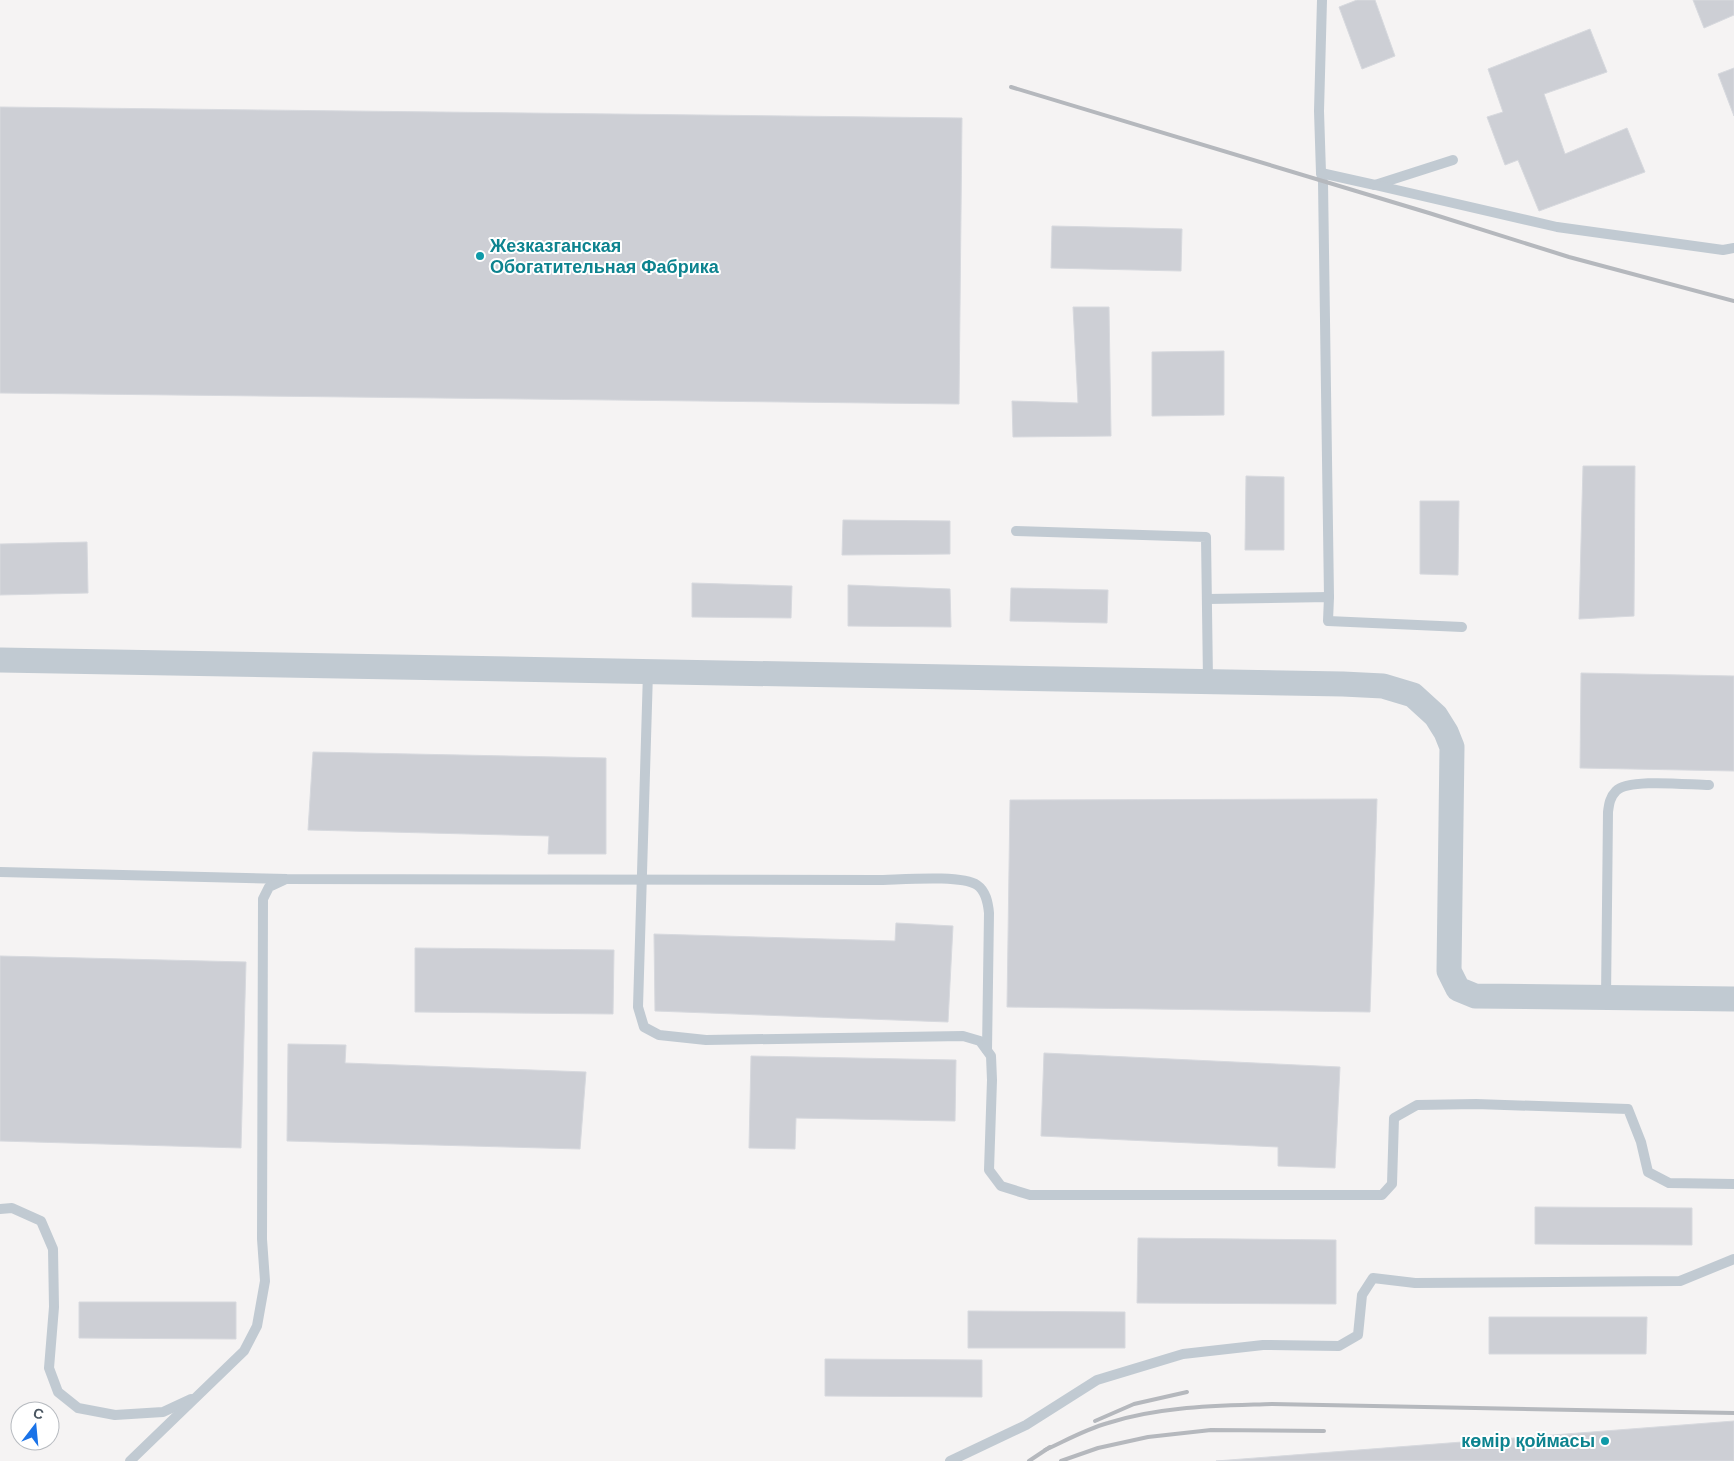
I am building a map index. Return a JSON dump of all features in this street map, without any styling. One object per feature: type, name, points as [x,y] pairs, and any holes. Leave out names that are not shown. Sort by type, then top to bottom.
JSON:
[{"type":"street","points":[[0,660],[1383,686],[1413,695],[1436,716],[1446,732],[1452,747],[1449,971],[1458,989],[1475,996],[1734,999]]},
{"type":"lane","points":[[1322,0],[1319,111],[1323,182],[1328,621],[1462,627]]},
{"type":"lane","points":[[1375,185],[1453,160]]},
{"type":"lane","points":[[1321,173],[1556,227],[1723,250],[1734,248]]},
{"type":"lane","points":[[1016,531],[1206,537],[1208,682]]},
{"type":"lane","points":[[1207,599],[1329,597]]},
{"type":"lane","points":[[648,672],[638,1007],[644,1027],[659,1035],[706,1040],[963,1036],[980,1041],[991,1056],[989,1170],[1001,1186],[1030,1195],[1382,1195],[1392,1184],[1394,1118],[1417,1105],[1476,1104],[1628,1109],[1641,1142],[1648,1172],[1669,1184],[1734,1184]]},
{"type":"lane","points":[[1606,998],[1608,812],[1610,799],[1617,789],[1630,784],[1709,785]]},
{"type":"lane","points":[[0,872],[288,879],[876,880],[939,878],[957,880],[977,885],[986,897],[990,913],[987,1050]]},
{"type":"lane","points":[[130,1461],[244,1351],[258,1326],[265,1281],[262,1239],[263,899],[269,887],[288,879]]},
{"type":"lane","points":[[0,1208],[12,1208],[41,1221],[53,1248],[54,1307],[49,1368],[58,1392],[78,1408],[115,1415],[163,1412],[198,1395]]},
{"type":"lane","points":[[950,1461],[1026,1425],[1096,1380],[1183,1354],[1263,1345],[1340,1346],[1358,1334],[1362,1296],[1373,1278],[1415,1283],[1680,1281],[1734,1258]]},
{"type":"building","points":[[1357,0],[1375,0],[1395,56],[1362,69],[1339,7]]},
{"type":"building","points":[[1693,0],[1734,0],[1734,15],[1704,28]]},
{"type":"building","points":[[1590,29],[1607,72],[1544,94],[1565,154],[1627,128],[1645,172],[1539,211],[1518,160],[1505,165],[1487,117],[1503,112],[1488,69]]},
{"type":"building","points":[[1734,68],[1734,116],[1718,74]]},
{"type":"building","name":"Жезказганская Обогатительная Фабрика","points":[[0,107],[962,118],[959,404],[0,393]]},
{"type":"building","points":[[1052,226],[1182,229],[1181,271],[1051,268]]},
{"type":"building","points":[[1073,307],[1109,307],[1111,436],[1013,437],[1012,401],[1078,403]]},
{"type":"building","points":[[1224,351],[1224,415],[1152,416],[1152,352]]},
{"type":"building","points":[[1583,466],[1635,466],[1634,616],[1579,619]]},
{"type":"building","points":[[1246,476],[1284,477],[1284,550],[1245,550]]},
{"type":"building","points":[[1420,501],[1459,501],[1458,575],[1420,574]]},
{"type":"building","points":[[843,520],[950,521],[950,554],[842,555]]},
{"type":"building","points":[[87,542],[88,593],[0,595],[0,544]]},
{"type":"building","points":[[692,583],[792,586],[791,618],[692,617]]},
{"type":"building","points":[[848,585],[950,589],[951,627],[848,626]]},
{"type":"building","points":[[1011,588],[1108,590],[1107,623],[1010,621]]},
{"type":"building","points":[[1581,673],[1734,676],[1734,771],[1580,768]]},
{"type":"building","points":[[313,752],[606,758],[606,854],[548,854],[549,836],[308,830]]},
{"type":"building","points":[[1377,799],[1370,1012],[1007,1007],[1010,800]]},
{"type":"building","points":[[896,923],[953,926],[948,1022],[655,1011],[654,934],[895,941]]},
{"type":"building","points":[[415,948],[614,950],[613,1014],[415,1012]]},
{"type":"building","points":[[0,956],[246,962],[241,1148],[0,1141]]},
{"type":"building","points":[[288,1044],[346,1045],[345,1063],[586,1072],[580,1149],[287,1141]]},
{"type":"building","points":[[1044,1053],[1340,1067],[1335,1168],[1278,1166],[1278,1147],[1041,1136]]},
{"type":"building","points":[[751,1056],[956,1060],[955,1121],[796,1118],[795,1149],[749,1148]]},
{"type":"building","points":[[1535,1207],[1692,1208],[1692,1245],[1535,1244]]},
{"type":"building","points":[[1138,1238],[1336,1240],[1336,1304],[1137,1303]]},
{"type":"building","points":[[79,1302],[236,1302],[236,1339],[79,1338]]},
{"type":"building","points":[[968,1311],[1125,1312],[1125,1348],[968,1348]]},
{"type":"building","points":[[1489,1317],[1647,1317],[1646,1354],[1489,1354]]},
{"type":"building","points":[[825,1359],[982,1360],[982,1397],[825,1396]]},
{"type":"building","name":"көмір қоймасы","points":[[1734,1421],[1734,1461],[1216,1461]]},
{"type":"railway","points":[[1011,87],[1569,257],[1734,301]]},
{"type":"railway","points":[[1095,1421],[1134,1404],[1187,1392]]},
{"type":"railway","points":[[1045,1450],[1092,1428],[1128,1417],[1210,1406],[1272,1404],[1734,1413]]},
{"type":"railway","points":[[1061,1461],[1098,1448],[1148,1437],[1211,1430],[1324,1431]]},
{"type":"railway","points":[[1029,1461],[1050,1447]]},
{"type":"place","name":"Жезказганская Обогатительная Фабрика","points":[[480,256]]},
{"type":"place","name":"көмір қоймасы","points":[[1605,1441]]}]
